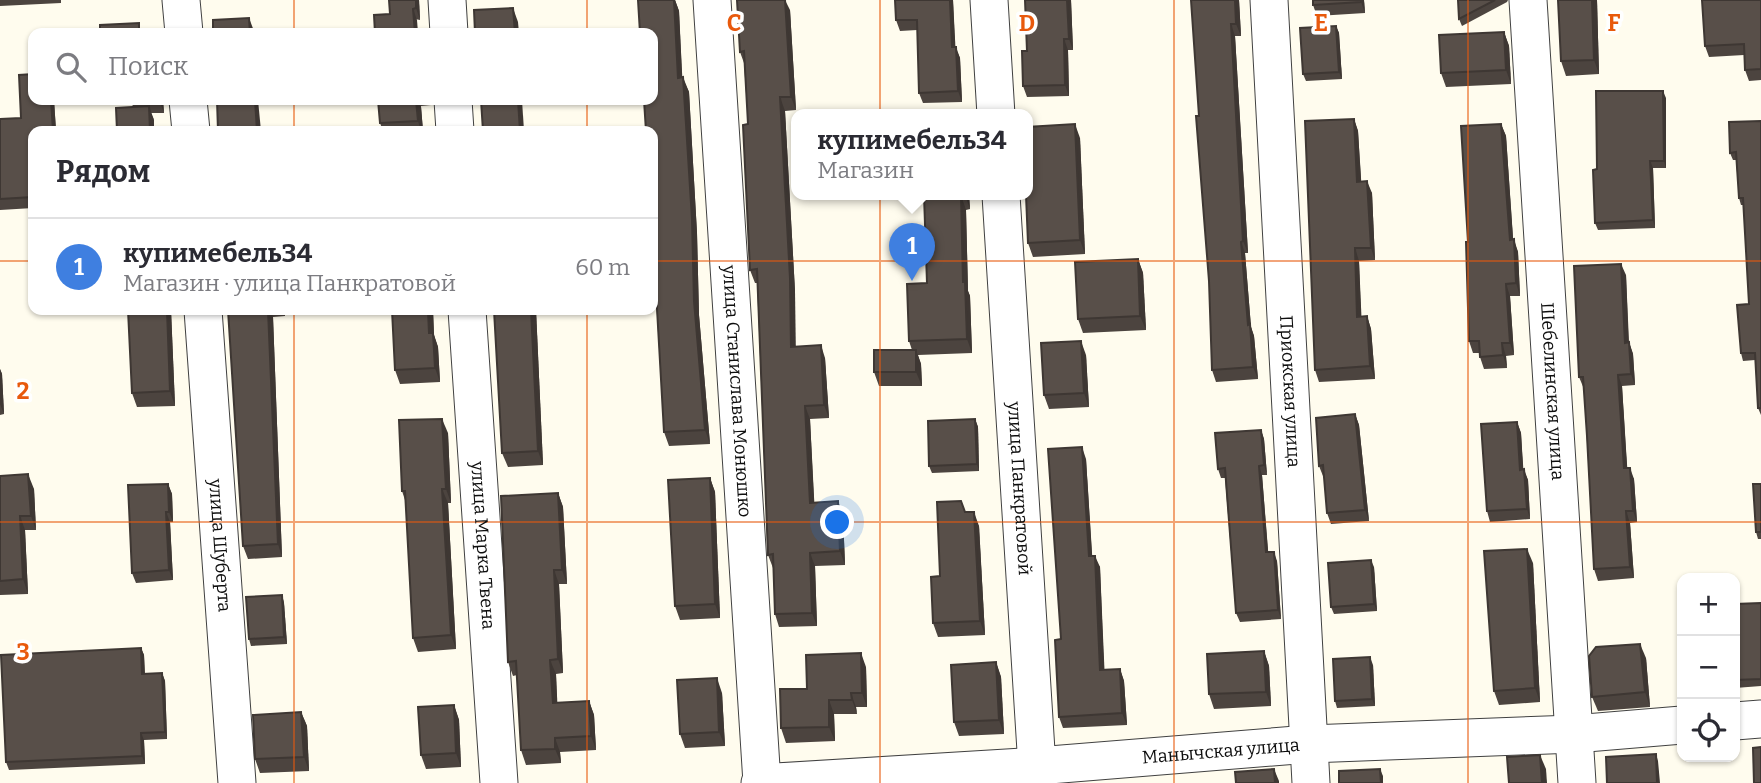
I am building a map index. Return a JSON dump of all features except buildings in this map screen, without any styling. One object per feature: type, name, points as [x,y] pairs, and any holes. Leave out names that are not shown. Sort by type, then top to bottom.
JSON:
[{"type":"street","points":[[181,0],[184,28]]},
{"type":"street","points":[[447,0],[449,28]]},
{"type":"street","name":"улица Станислава Монюшко","points":[[712,0],[761,783]]},
{"type":"street","points":[[989,0],[996,109]]},
{"type":"street","name":"Приокская улица","points":[[1269,0],[1311,783]]},
{"type":"street","name":"Шебелинская улица","points":[[1528,0],[1577,783]]},
{"type":"street","points":[[188,105],[191,126]]},
{"type":"street","points":[[453,105],[456,126]]},
{"type":"street","name":"улица Панкратовой","points":[[1001,200],[1038,775]]},
{"type":"street","name":"улица Шуберта","points":[[203,315],[237,783]]},
{"type":"street","name":"улица Марка Твена","points":[[467,315],[499,783]]},
{"type":"street","points":[[1740,721],[1761,719]]},
{"type":"street","name":"Манычская улица","points":[[761,783],[1038,775],[1309,744],[1574,734],[1677,725]]},
{"type":"place","name":"купимебель34","points":[[912,281]]}]
